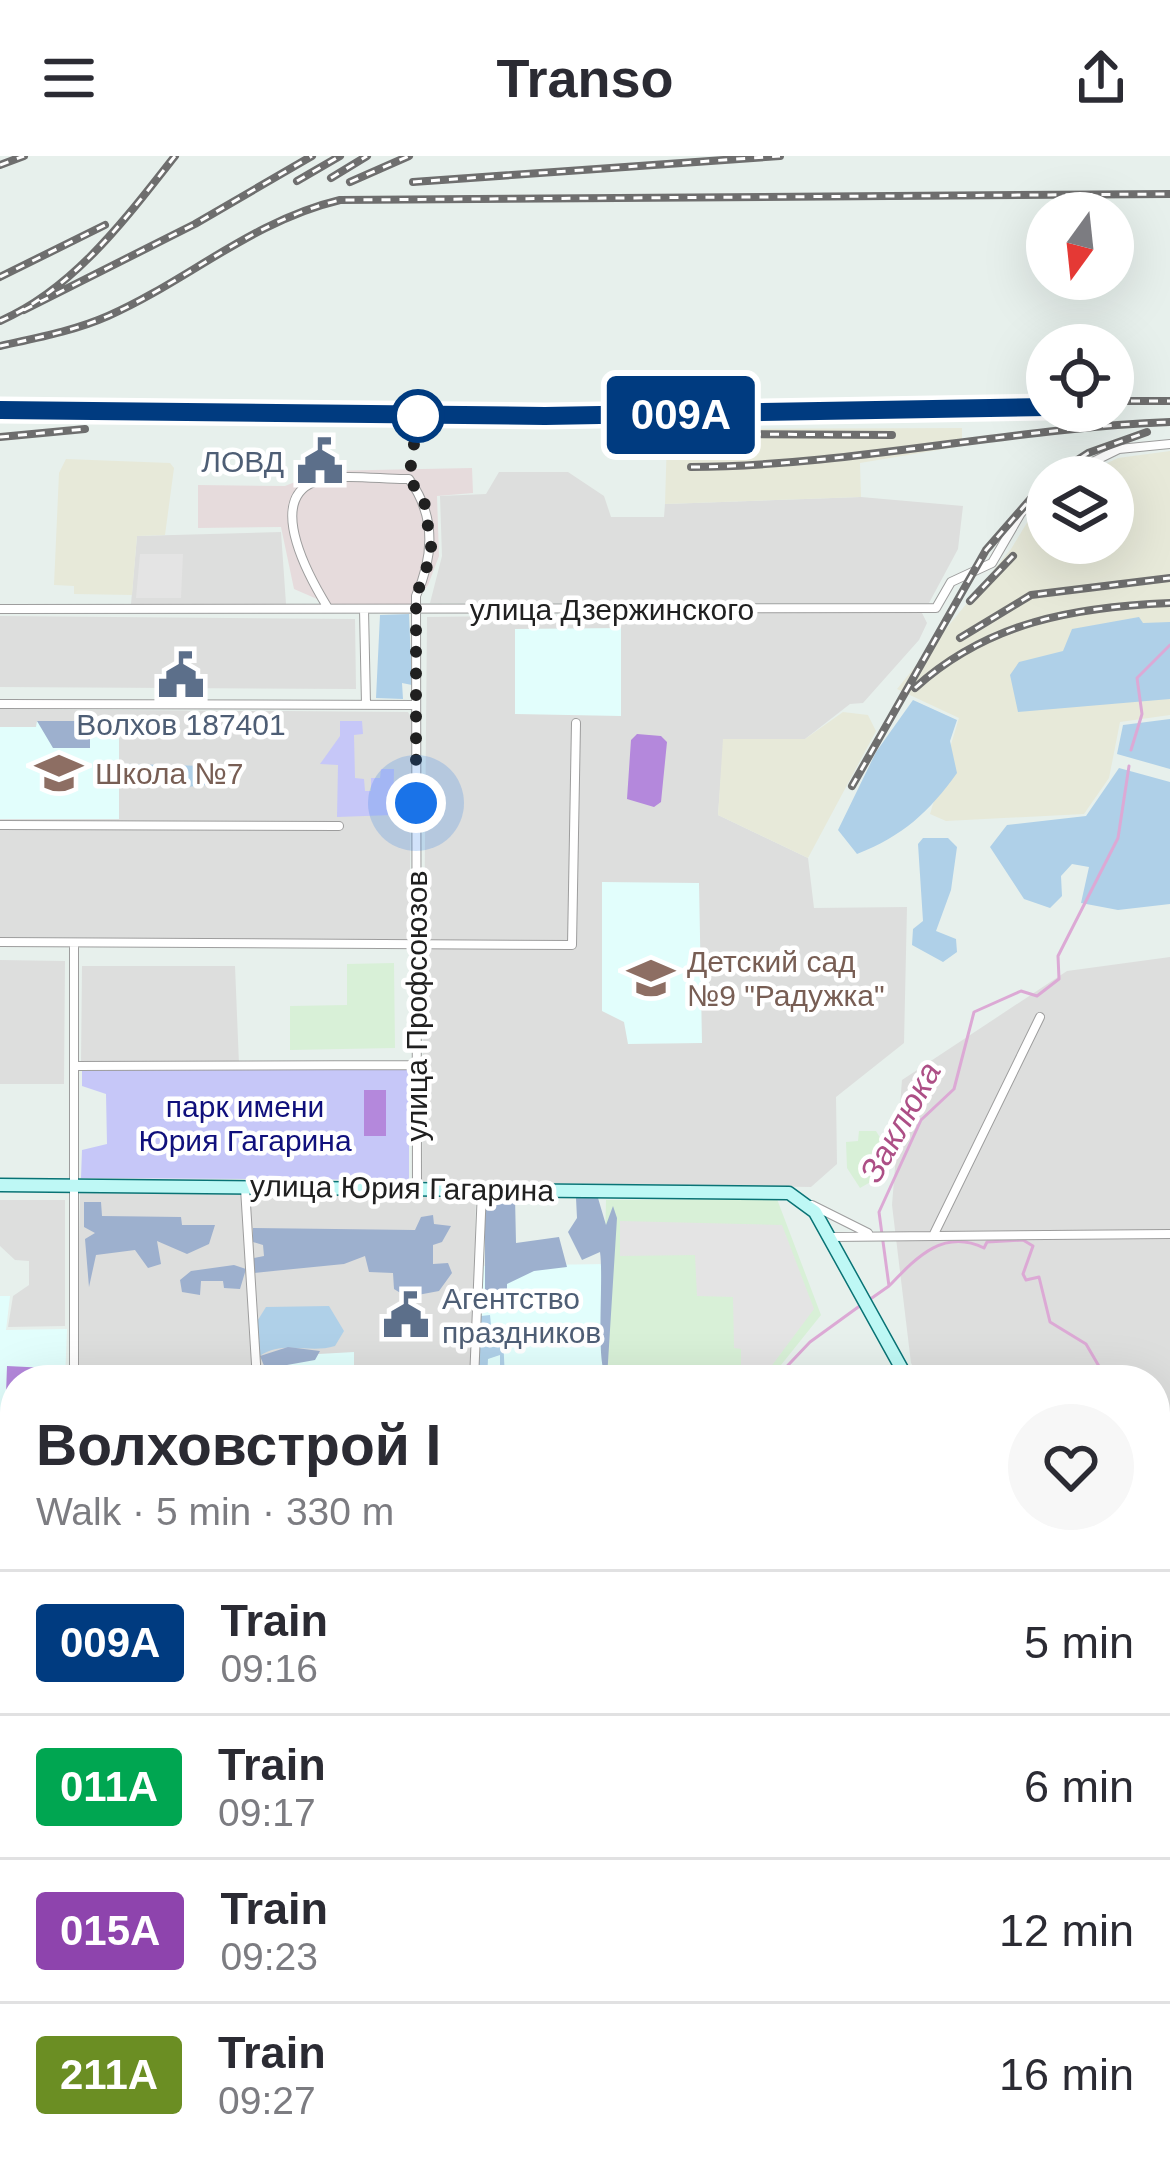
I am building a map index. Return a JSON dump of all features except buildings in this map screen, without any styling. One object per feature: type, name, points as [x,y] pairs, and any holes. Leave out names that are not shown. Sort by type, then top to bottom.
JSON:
[{"type":"main road","name":"улица Юрия Гагарина","points":[[0,1185],[742,1189],[789,1192],[806,1202]]},
{"type":"main road","points":[[806,1202],[899,1365]]},
{"type":"street","points":[[1105,456],[1119,449],[1170,444]]},
{"type":"street","points":[[329,608],[299,559],[293,523],[299,499],[314,482],[409,479],[424,500],[432,553],[416,609]]},
{"type":"street","name":"улица Дзержинского","points":[[0,609],[936,608],[951,582],[992,563],[1026,508]]},
{"type":"street","points":[[364,609],[366,705]]},
{"type":"street","name":"улица Профсоюзов","points":[[416,609],[417,1186]]},
{"type":"street","points":[[0,704],[416,705]]},
{"type":"street","points":[[0,942],[572,945],[576,723]]},
{"type":"street","points":[[0,825],[339,826]]},
{"type":"street","points":[[74,944],[74,1365]]},
{"type":"street","points":[[934,1234],[1040,1017]]},
{"type":"street","points":[[74,1066],[417,1065]]},
{"type":"street","points":[[245,1186],[256,1365]]},
{"type":"street","points":[[475,1365],[482,1188]]},
{"type":"street","points":[[806,1202],[869,1234]]},
{"type":"street","points":[[828,1237],[1170,1234]]},
{"type":"shaded area","points":[[962,428],[962,446],[860,463],[861,497],[665,504],[667,438],[723,440],[725,429]]},
{"type":"shaded area","points":[[1170,451],[1170,715],[1120,722],[1109,778],[1084,814],[946,821],[930,814],[959,718],[897,689],[1026,524],[1026,564],[1134,564],[1133,456]]},
{"type":"shaded area","points":[[66,459],[170,463],[174,468],[165,535],[137,536],[132,595],[74,594],[74,586],[54,585],[59,473]]},
{"type":"shaded area","points":[[472,468],[473,493],[437,496],[439,556],[428,585],[413,604],[370,609],[331,605],[294,589],[281,527],[198,528],[198,485],[285,486],[322,471]]},
{"type":"shaded area","points":[[499,472],[568,472],[604,496],[611,517],[664,517],[665,504],[861,497],[963,506],[958,549],[929,603],[430,603],[442,556],[440,496],[486,494]]},
{"type":"shaded area","points":[[281,532],[286,604],[131,604],[137,536]]},
{"type":"shaded area","points":[[140,554],[183,554],[181,598],[136,598]]},
{"type":"shaded area","points":[[921,611],[927,623],[919,640],[863,703],[850,704],[805,739],[724,739],[718,815],[808,858],[814,908],[907,907],[904,1043],[836,1097],[837,1164],[811,1187],[422,1181],[427,617]]},
{"type":"shaded area","points":[[409,614],[412,685],[402,683],[403,699],[376,698],[380,615]]},
{"type":"shaded area","points":[[0,616],[355,619],[356,689],[0,687]]},
{"type":"shaded area","points":[[1139,617],[1143,623],[1170,622],[1170,699],[1018,712],[1010,675],[1019,662],[1063,651],[1072,629]]},
{"type":"shaded area","points":[[621,628],[621,716],[515,714],[515,629]]},
{"type":"shaded area","points":[[913,700],[957,720],[950,741],[957,773],[914,821],[857,854],[838,830],[876,752]]},
{"type":"shaded area","points":[[0,709],[408,712],[412,719],[409,941],[0,937]]},
{"type":"shaded area","points":[[843,712],[868,715],[876,731],[808,858],[718,815],[723,739],[805,739]]},
{"type":"shaded area","points":[[1170,719],[1170,769],[1117,754],[1123,725]]},
{"type":"shaded area","name":"Школа №7","points":[[37,721],[119,722],[119,819],[0,819],[0,727],[36,727]]},
{"type":"shaded area","points":[[37,721],[90,721],[90,748],[53,748]]},
{"type":"shaded area","points":[[637,734],[661,736],[667,742],[661,802],[654,807],[627,799],[631,740]]},
{"type":"shaded area","points":[[125,764],[207,766],[207,785],[186,787],[186,774],[126,773]]},
{"type":"shaded area","points":[[1119,768],[1170,782],[1170,904],[1118,910],[1081,903],[1089,867],[1072,864],[1061,876],[1062,896],[1050,908],[1024,899],[990,847],[1007,825],[1086,816]]},
{"type":"shaded area","points":[[923,838],[948,838],[957,847],[951,890],[936,931],[956,939],[957,952],[943,962],[912,945],[913,929],[923,921],[918,844]]},
{"type":"shaded area","name":"Детский cад №9 \"Радужка\"","points":[[602,882],[699,883],[702,1043],[628,1044],[624,1022],[602,1011]]},
{"type":"shaded area","points":[[1170,957],[1170,1365],[912,1365],[892,1205],[902,1080],[1067,971]]},
{"type":"shaded area","points":[[0,960],[65,961],[64,1084],[0,1084]]},
{"type":"shaded area","points":[[394,963],[395,1048],[290,1050],[290,1006],[347,1005],[347,964]]},
{"type":"shaded area","points":[[82,966],[235,966],[239,1064],[81,1064]]},
{"type":"shaded area","points":[[364,1090],[386,1090],[386,1136],[364,1136]]},
{"type":"shaded area","points":[[859,1131],[876,1131],[887,1149],[888,1172],[860,1188],[847,1168],[846,1142],[858,1141]]},
{"type":"shaded area","points":[[80,1193],[476,1195],[472,1365],[76,1365]]},
{"type":"shaded area","points":[[495,1196],[515,1197],[516,1243],[559,1237],[567,1267],[534,1271],[507,1284],[507,1308],[485,1300],[485,1208]]},
{"type":"shaded area","points":[[576,1198],[598,1198],[606,1225],[613,1206],[617,1218],[608,1365],[602,1365],[601,1357],[600,1252],[582,1260],[568,1232],[577,1218]]},
{"type":"shaded area","points":[[777,1199],[821,1315],[781,1365],[602,1365],[606,1200]]},
{"type":"shaded area","points":[[0,1200],[65,1200],[65,1326],[8,1327],[13,1296],[29,1285],[29,1261],[15,1260],[0,1246]]},
{"type":"shaded area","points":[[84,1202],[101,1202],[102,1216],[181,1217],[182,1225],[215,1225],[209,1244],[187,1254],[157,1241],[161,1264],[148,1268],[135,1250],[96,1255],[89,1287],[85,1239],[95,1233],[84,1227]]},
{"type":"shaded area","points":[[433,1215],[434,1224],[451,1226],[442,1242],[433,1245],[433,1264],[448,1263],[452,1273],[439,1291],[407,1297],[394,1289],[393,1273],[369,1272],[365,1256],[344,1264],[253,1273],[254,1258],[264,1256],[263,1245],[253,1242],[253,1228],[415,1230],[421,1217]]},
{"type":"shaded area","points":[[620,1221],[782,1225],[814,1309],[772,1365],[741,1365],[741,1349],[734,1348],[733,1297],[697,1296],[695,1255],[620,1256]]},
{"type":"shaded area","points":[[606,1264],[603,1365],[477,1365],[482,1266]]},
{"type":"shaded area","points":[[234,1265],[246,1269],[240,1289],[224,1288],[223,1281],[201,1281],[200,1295],[182,1292],[180,1280],[191,1271]]},
{"type":"shaded area","points":[[0,1296],[10,1296],[6,1330],[67,1329],[66,1365],[0,1365]]},
{"type":"shaded area","points":[[329,1306],[344,1331],[335,1346],[278,1349],[260,1356],[256,1323],[266,1307]]},
{"type":"shaded area","points":[[490,1315],[492,1335],[503,1335],[504,1365],[500,1365],[500,1355],[488,1359],[488,1365],[479,1365],[481,1316]]},
{"type":"shaded area","points":[[288,1347],[320,1351],[315,1360],[287,1365],[264,1365],[260,1356]]},
{"type":"shaded area","points":[[354,1352],[354,1365],[267,1365],[266,1357]]},
{"type":"green space","points":[[340,721],[362,721],[363,734],[354,735],[355,778],[364,779],[365,791],[371,791],[371,778],[380,778],[381,769],[394,769],[393,815],[337,817],[338,765],[320,764],[340,736]]},
{"type":"green space","name":"парк имени Юрия Гагарина","points":[[409,1067],[409,1180],[81,1178],[82,1150],[107,1144],[106,1094],[82,1086],[82,1068]]},
{"type":"waterway","name":"Заклюка","points":[[1131,750],[1142,714],[1137,678],[1170,645]]},
{"type":"waterway","name":"Заклюка","points":[[869,1300],[889,1286],[879,1212],[921,1120],[954,1089],[974,1012],[1021,991],[1037,996],[1059,979],[1058,956],[1118,838],[1129,766]]},
{"type":"waterway","points":[[890,1285],[932,1248],[956,1241],[984,1248],[987,1242],[1023,1240],[1033,1246],[1023,1274],[1026,1280],[1039,1277],[1050,1322],[1086,1344],[1098,1365]]},
{"type":"waterway","name":"Заклюка","points":[[788,1365],[810,1342],[861,1305]]},
{"type":"railway","points":[[0,165],[24,156]]},
{"type":"railway","points":[[0,321],[75,271],[175,156]]},
{"type":"railway","points":[[24,310],[195,224],[312,156]]},
{"type":"railway","points":[[297,181],[340,156]]},
{"type":"railway","points":[[331,178],[367,156]]},
{"type":"railway","points":[[350,182],[409,156]]},
{"type":"railway","points":[[413,182],[780,156]]},
{"type":"railway","points":[[0,346],[108,316],[249,236],[340,200],[1170,194]]},
{"type":"railway","points":[[0,277],[105,225]]},
{"type":"railway","points":[[1134,401],[1170,401]]},
{"type":"railway","points":[[0,410],[781,415],[1026,408]]},
{"type":"railway","points":[[691,467],[811,460],[1050,431],[1170,422]]},
{"type":"railway","points":[[0,437],[85,429]]},
{"type":"railway","points":[[1083,456],[1147,432]]},
{"type":"railway","points":[[734,434],[892,435]]},
{"type":"railway","points":[[852,786],[986,550],[1026,504]]},
{"type":"railway","points":[[970,601],[1013,556]]},
{"type":"railway","points":[[960,638],[1031,595],[1170,578]]},
{"type":"railway","points":[[915,688],[972,647],[1034,622],[1100,609],[1170,603]]},
{"type":"train","name":"009А","points":[[0,410],[545,416],[1026,407]]},
{"type":"place","name":"ЛОВД","points":[[320,461]]},
{"type":"place","name":"Волхов 187401","points":[[181,675]]},
{"type":"place","name":"Школа №7","points":[[59,773]]},
{"type":"place","name":"Детский cад №9 \"Радужка\"","points":[[651,978]]},
{"type":"place","name":"Агентство праздников","points":[[406,1315]]},
{"type":"route","points":[[416,803],[416,596],[432,553],[424,500],[409,479],[418,416]]}]
